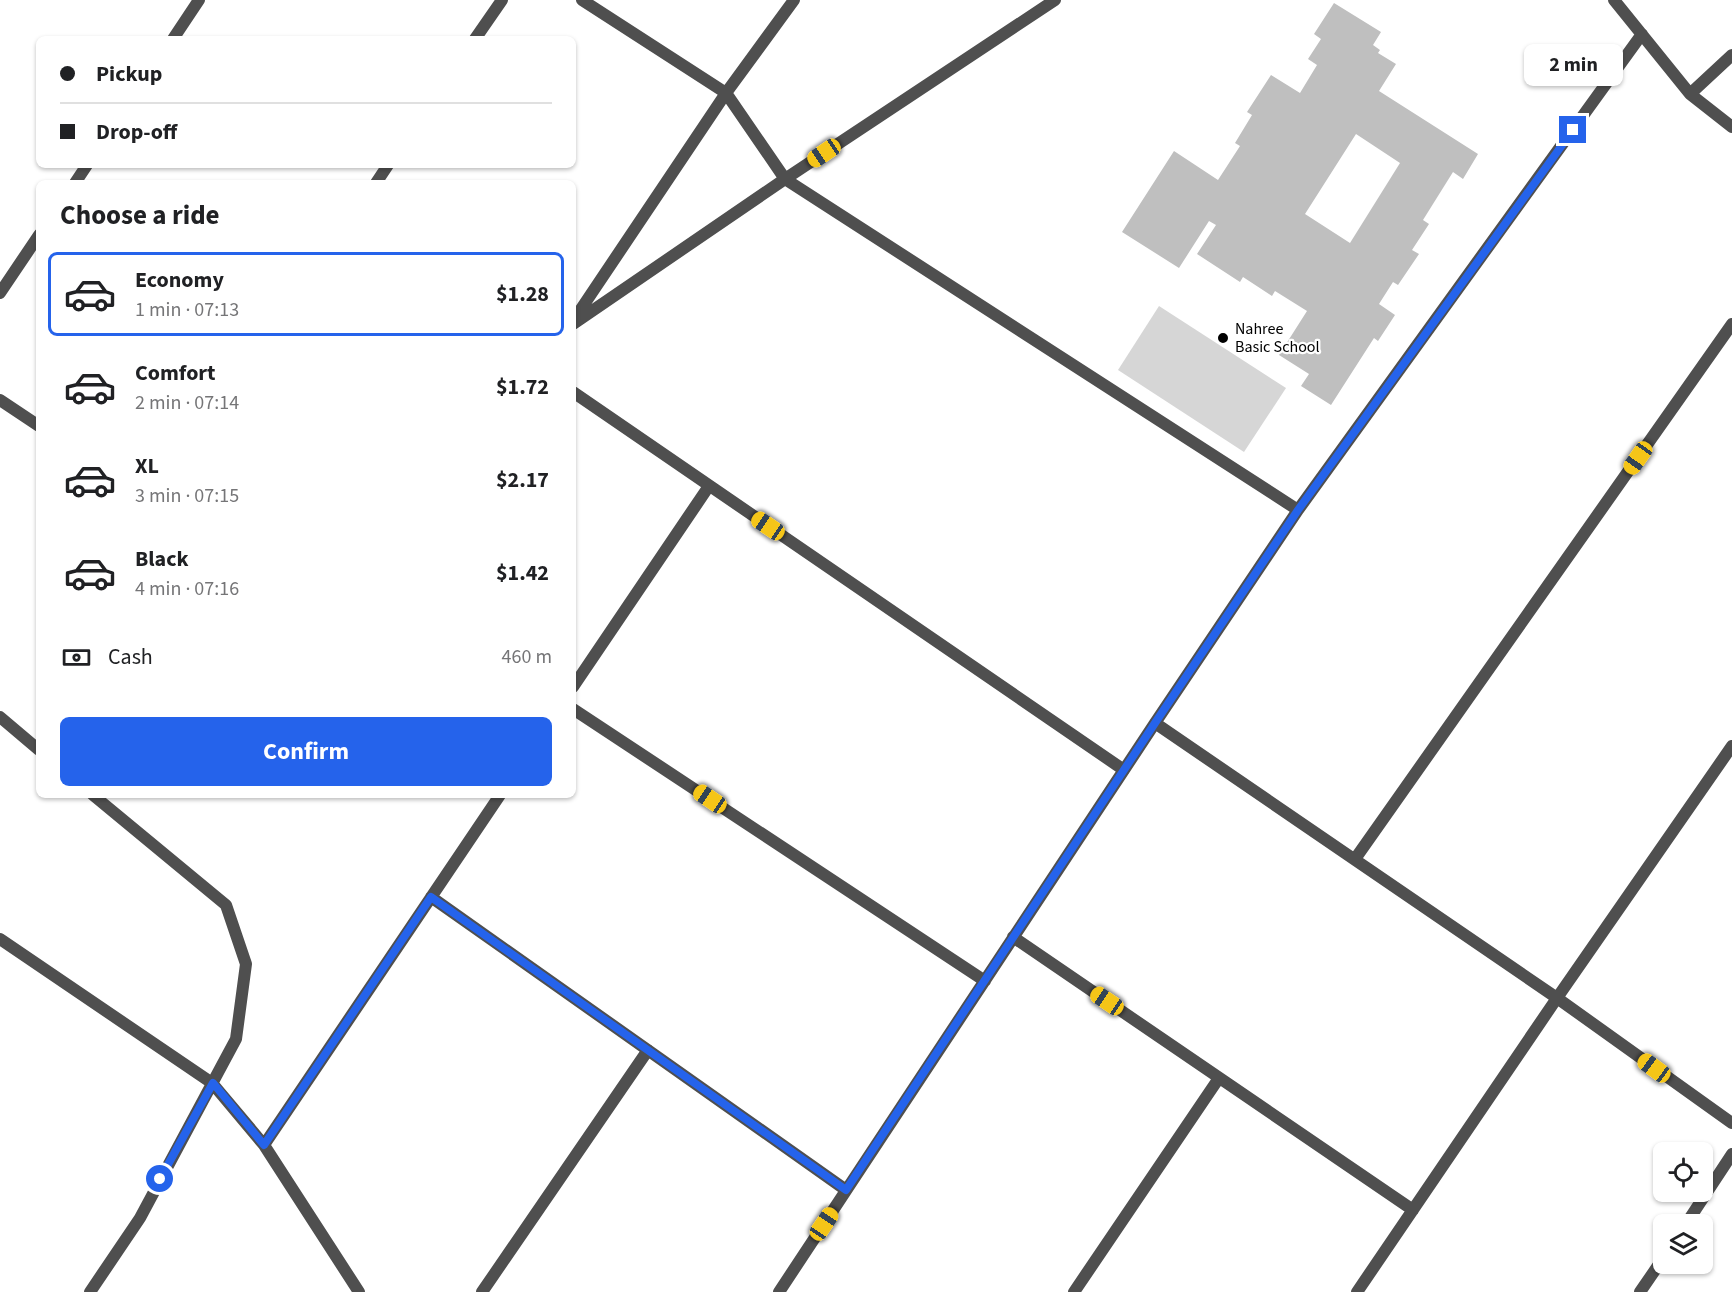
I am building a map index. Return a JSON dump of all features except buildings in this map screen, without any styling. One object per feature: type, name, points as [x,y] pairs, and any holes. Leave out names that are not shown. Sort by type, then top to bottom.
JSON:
[{"type":"street","points":[[175,36],[200,0]]},
{"type":"street","points":[[477,36],[502,0]]},
{"type":"street","points":[[582,0],[726,93],[785,179],[1298,510]]},
{"type":"street","points":[[576,318],[726,93],[794,0]]},
{"type":"street","points":[[576,321],[1055,0]]},
{"type":"street","points":[[1614,0],[1690,94],[1732,127]]},
{"type":"street","points":[[779,1292],[1298,510],[1641,34]]},
{"type":"street","points":[[1690,94],[1732,56]]},
{"type":"street","points":[[0,293],[36,240]]},
{"type":"street","points":[[1355,859],[1732,324]]},
{"type":"street","points":[[576,394],[1124,770]]},
{"type":"street","points":[[0,400],[36,424]]},
{"type":"street","points":[[576,683],[709,486]]},
{"type":"street","points":[[576,710],[985,981]]},
{"type":"street","points":[[0,717],[36,747]]},
{"type":"street","points":[[1155,723],[1557,998],[1732,1123]]},
{"type":"street","points":[[1357,1292],[1732,746]]},
{"type":"street","points":[[90,1292],[140,1218],[236,1040],[246,964],[226,905],[97,798]]},
{"type":"street","points":[[264,1145],[498,798]]},
{"type":"street","points":[[431,897],[846,1190]]},
{"type":"street","points":[[1013,937],[1413,1210]]},
{"type":"street","points":[[1,942],[213,1083],[264,1145],[359,1292]]},
{"type":"street","points":[[482,1292],[648,1050]]},
{"type":"street","points":[[1074,1292],[1219,1078]]},
{"type":"street","points":[[1693,1214],[1732,1154]]},
{"type":"street","points":[[1640,1292],[1653,1273]]},
{"type":"shaded area","points":[[1159,306],[1286,388],[1244,452],[1118,370]]},
{"type":"place","name":"Nahree Basic School","points":[[1223,338]]},
{"type":"route","points":[[160,1179],[213,1083],[264,1145],[431,897],[846,1190],[1298,510],[1573,130]]}]
